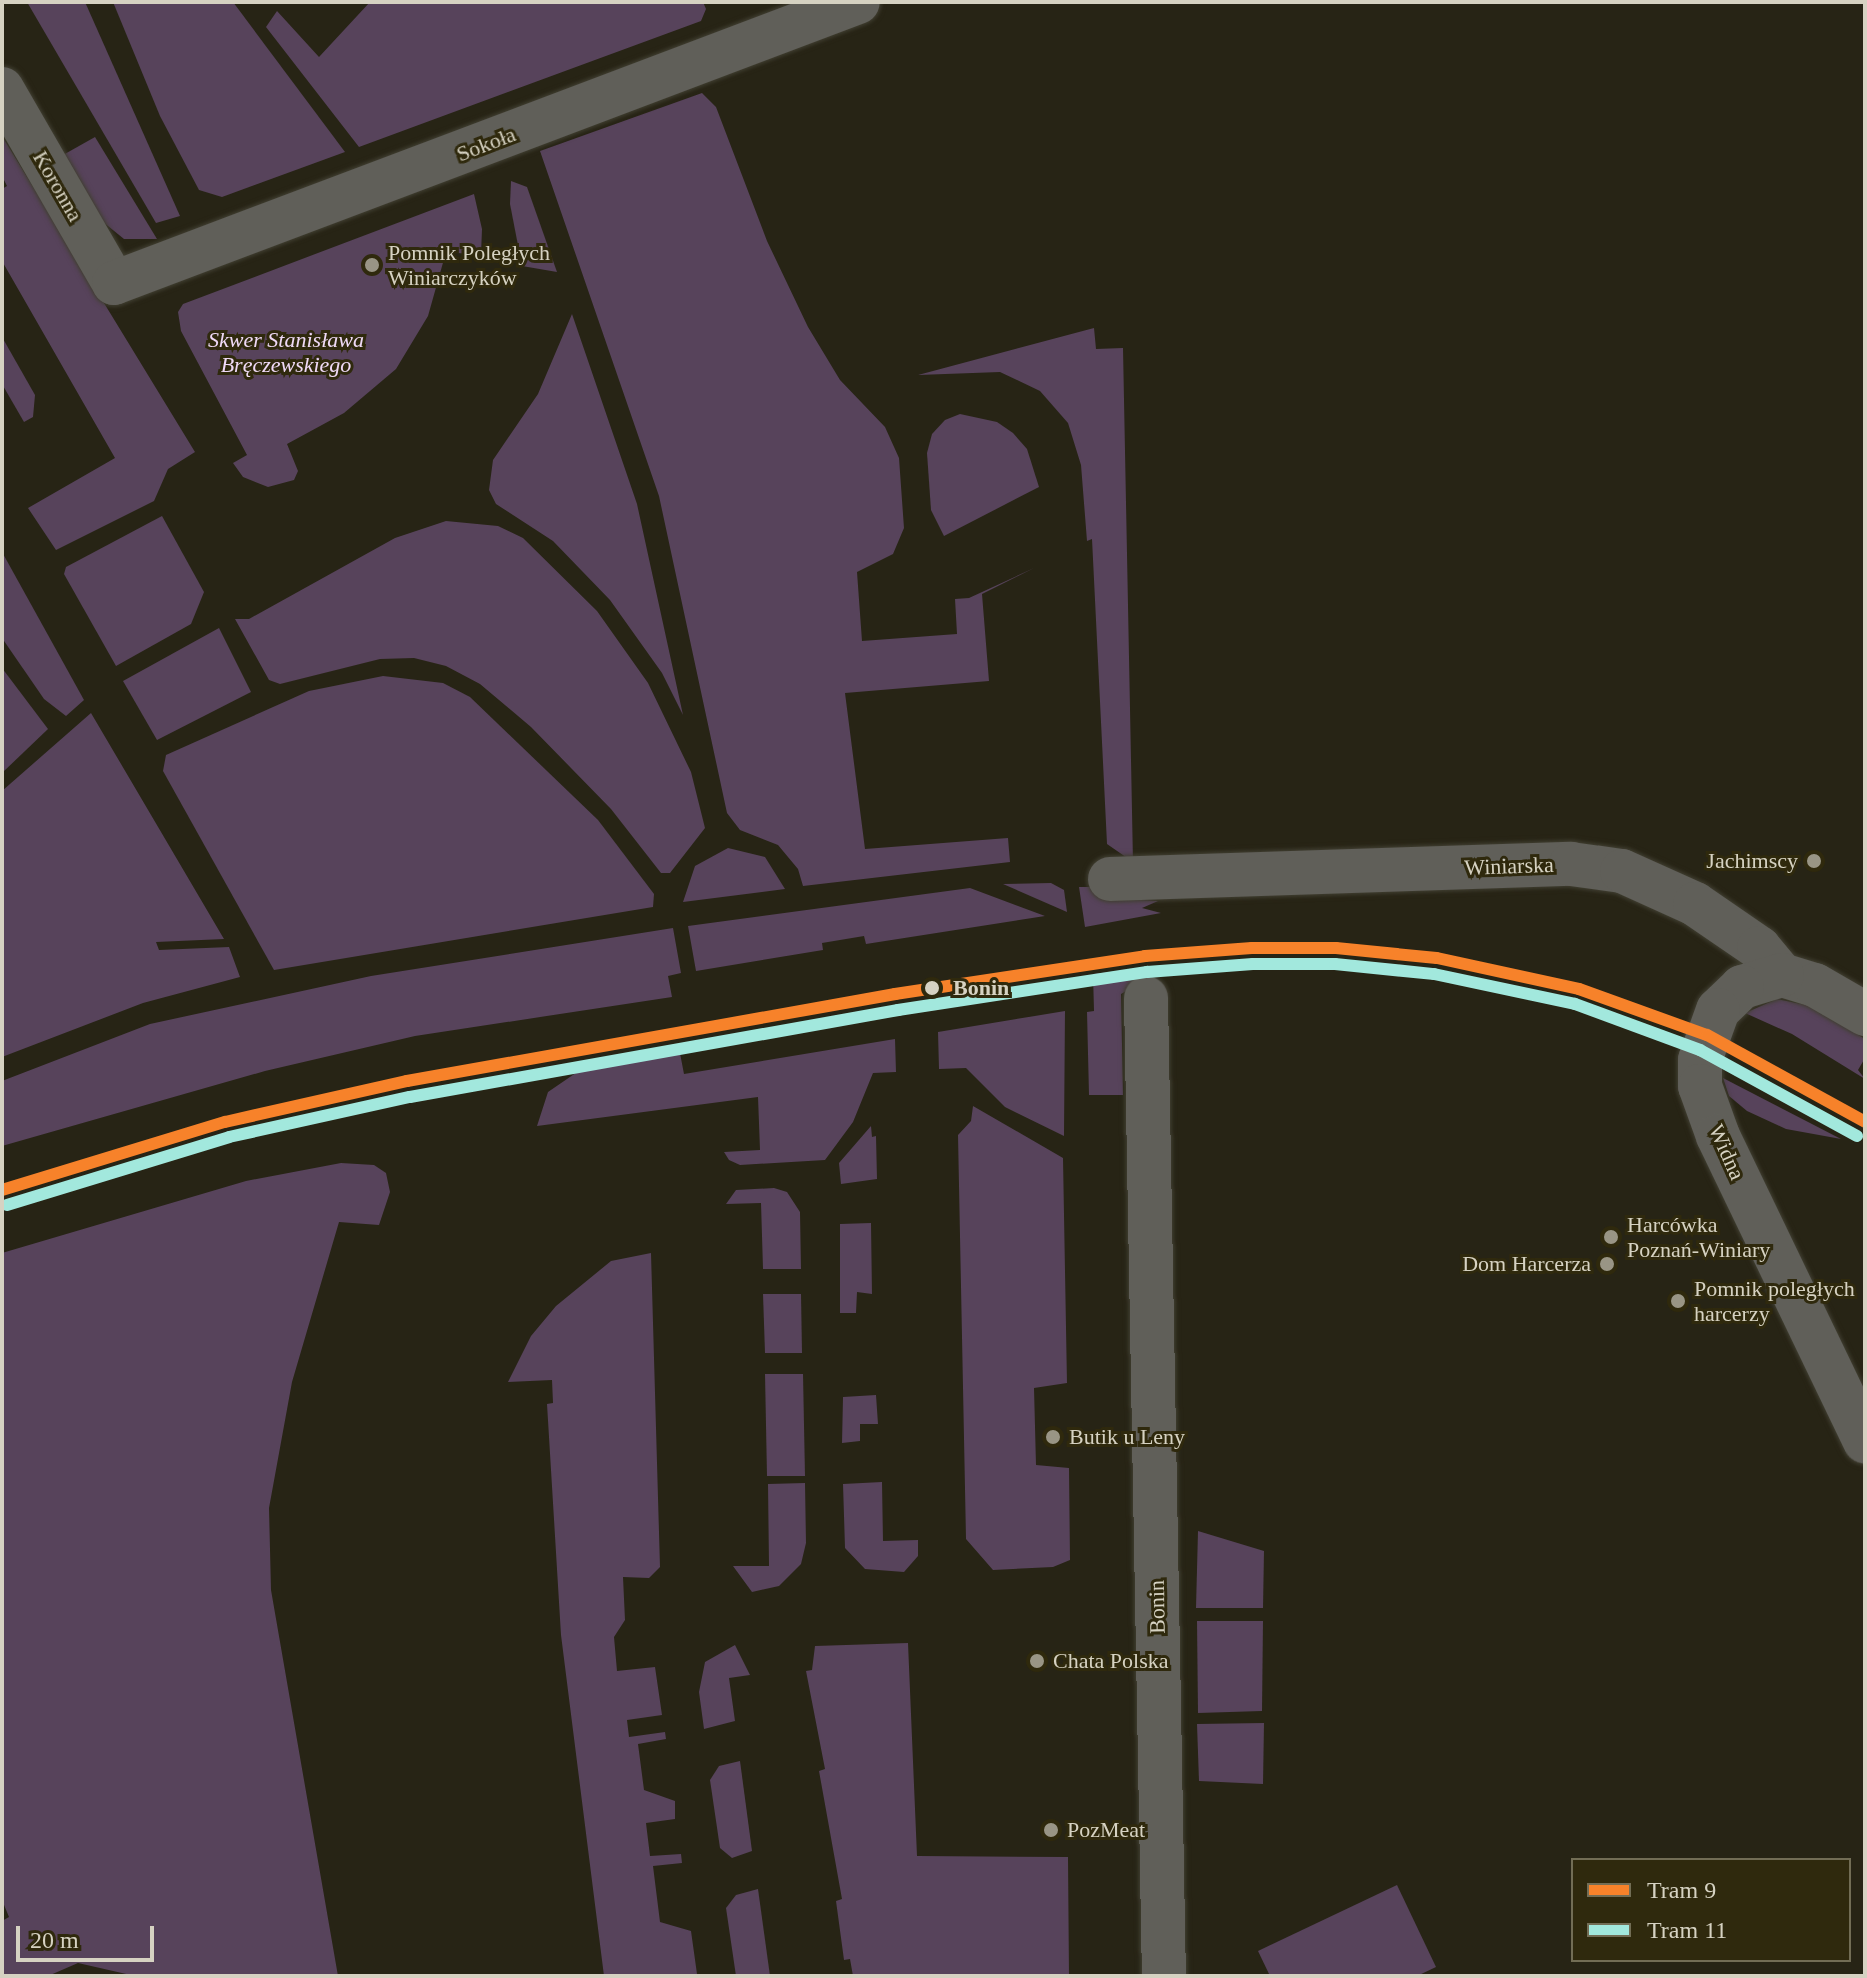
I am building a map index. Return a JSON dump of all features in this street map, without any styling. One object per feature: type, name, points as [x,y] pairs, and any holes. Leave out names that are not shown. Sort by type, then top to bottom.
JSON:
[{"type":"street","name":"Sokoła","points":[[114,283],[858,2]]},
{"type":"street","name":"Koronna","points":[[2,89],[114,283]]},
{"type":"street","name":"Winiarska","points":[[1110,879],[1584,866],[1622,871],[1695,904],[1759,948],[1782,975],[1815,985],[1865,1014]]},
{"type":"street","name":"Widna","points":[[1782,975],[1742,987],[1718,1010],[1700,1060],[1700,1086],[1718,1136],[1865,1442]]},
{"type":"street","name":"Bonin","points":[[1146,998],[1164,1976]]},
{"type":"green space","points":[[27,2],[85,2],[180,216],[156,223]]},
{"type":"green space","points":[[113,2],[233,2],[345,152],[222,197],[199,190],[160,116]]},
{"type":"green space","points":[[370,2],[703,2],[706,9],[701,21],[359,147],[266,27],[277,11],[319,57]]},
{"type":"green space","points":[[702,93],[716,107],[767,241],[808,327],[840,380],[885,427],[899,458],[904,528],[893,554],[857,572],[862,641],[957,634],[955,599],[969,598],[1034,568],[982,594],[989,681],[845,693],[865,849],[1008,838],[1010,862],[803,886],[798,869],[778,845],[740,830],[727,813],[659,496],[540,151]]},
{"type":"green space","points":[[2,136],[195,452],[168,469],[154,501],[56,550],[28,508],[115,458],[2,261],[2,189],[7,186],[2,176]]},
{"type":"green space","points":[[95,137],[157,239],[124,239],[103,222],[63,155]]},
{"type":"green space","points":[[511,181],[527,187],[557,272],[522,266],[510,204]]},
{"type":"green space","name":"Skwer Stanisława Bręczewskiego","points":[[474,194],[482,229],[481,255],[446,252],[428,316],[396,369],[344,413],[287,444],[298,471],[294,480],[268,487],[243,477],[233,463],[247,455],[181,331],[178,312],[183,304]]},
{"type":"green space","points":[[572,314],[637,504],[683,715],[662,673],[610,600],[553,541],[496,504],[489,490],[493,460],[538,394]]},
{"type":"green space","points":[[1094,328],[1096,349],[1123,348],[1133,862],[1107,844],[1092,539],[1087,541],[1081,465],[1068,423],[1040,391],[1000,372],[918,375]]},
{"type":"green space","points":[[2,337],[35,395],[33,417],[24,422],[2,384]]},
{"type":"green space","points":[[960,414],[997,422],[1013,433],[1027,449],[1039,487],[944,536],[931,510],[927,453],[932,434],[945,420]]},
{"type":"green space","points":[[162,516],[204,592],[191,624],[116,666],[64,574],[66,567]]},
{"type":"green space","points":[[446,521],[498,526],[523,538],[597,611],[648,683],[691,772],[705,828],[670,873],[661,873],[611,809],[531,727],[480,684],[446,666],[414,658],[380,659],[280,684],[269,680],[235,619],[249,619],[395,538]]},
{"type":"green space","points":[[2,552],[84,700],[66,716],[44,699],[2,638]]},
{"type":"green space","points":[[219,628],[251,692],[157,740],[123,681]]},
{"type":"green space","points":[[2,668],[48,729],[2,773]]},
{"type":"green space","points":[[383,676],[443,683],[470,697],[598,820],[654,894],[653,907],[274,970],[163,771],[166,755],[309,691]]},
{"type":"green space","points":[[91,713],[224,939],[156,942],[159,950],[229,947],[240,977],[143,1003],[2,1057],[2,791]]},
{"type":"green space","points":[[728,848],[765,857],[785,889],[683,902],[695,866]]},
{"type":"green space","points":[[1051,883],[1064,890],[1067,912],[1003,884]]},
{"type":"green space","points":[[1079,887],[1135,887],[1140,900],[1158,901],[1142,908],[1161,913],[1085,927]]},
{"type":"green space","points":[[970,888],[1045,916],[866,944],[864,936],[822,943],[823,950],[696,971],[688,926]]},
{"type":"green space","points":[[673,928],[681,973],[668,976],[672,997],[415,1036],[265,1071],[2,1146],[2,1081],[150,1024],[371,976]]},
{"type":"green space","points":[[1170,965],[1121,994],[1123,1095],[1089,1095],[1087,1012],[1094,1011],[1093,974]]},
{"type":"green space","points":[[1777,999],[1811,1006],[1865,1039],[1865,1058],[1858,1070],[1865,1079],[1792,1034],[1745,1013]]},
{"type":"green space","points":[[1065,1011],[1064,1136],[1005,1107],[966,1068],[939,1069],[938,1032]]},
{"type":"green space","points":[[895,1039],[896,1072],[873,1073],[853,1122],[825,1160],[740,1165],[729,1160],[724,1152],[760,1150],[758,1097],[537,1126],[548,1092],[586,1066],[679,1048],[684,1074]]},
{"type":"green space","points":[[1723,1078],[1841,1139],[1786,1129],[1747,1111],[1729,1096]]},
{"type":"green space","points":[[973,1106],[1063,1158],[1067,1383],[1034,1388],[1036,1465],[1069,1468],[1070,1560],[1053,1567],[993,1570],[966,1539],[958,1135],[971,1121]]},
{"type":"green space","points":[[871,1126],[872,1137],[876,1136],[877,1179],[841,1184],[839,1163]]},
{"type":"green space","points":[[341,1163],[374,1165],[386,1173],[390,1192],[379,1225],[339,1222],[292,1382],[269,1508],[271,1590],[338,1976],[135,1976],[78,1963],[48,1976],[2,1976],[2,1921],[9,1917],[2,1900],[2,1253],[246,1181]]},
{"type":"green space","points":[[774,1188],[787,1192],[800,1212],[801,1269],[763,1269],[761,1203],[726,1204],[736,1190]]},
{"type":"green space","points":[[871,1223],[872,1294],[857,1292],[856,1313],[840,1313],[840,1224]]},
{"type":"green space","points":[[651,1253],[660,1567],[649,1578],[623,1577],[625,1620],[614,1637],[617,1671],[655,1667],[662,1715],[627,1720],[629,1737],[665,1732],[666,1739],[638,1744],[644,1790],[675,1801],[675,1819],[646,1823],[650,1856],[681,1854],[682,1863],[653,1866],[660,1922],[691,1931],[697,1974],[604,1976],[561,1635],[547,1404],[553,1403],[552,1380],[508,1382],[531,1336],[556,1306],[611,1261]]},
{"type":"green space","points":[[763,1294],[801,1294],[802,1353],[765,1353]]},
{"type":"green space","points":[[765,1374],[803,1374],[805,1476],[767,1476]]},
{"type":"green space","points":[[876,1395],[878,1424],[860,1424],[860,1441],[842,1443],[843,1397]]},
{"type":"green space","points":[[882,1482],[883,1541],[918,1540],[918,1556],[904,1572],[865,1569],[845,1548],[843,1484]]},
{"type":"green space","points":[[805,1483],[806,1543],[801,1564],[779,1586],[752,1592],[733,1566],[769,1566],[768,1484]]},
{"type":"green space","points":[[1198,1531],[1264,1551],[1263,1608],[1196,1608]]},
{"type":"green space","points":[[1197,1621],[1263,1621],[1262,1711],[1198,1713]]},
{"type":"green space","points":[[908,1643],[917,1856],[1068,1857],[1069,1976],[853,1976],[850,1959],[844,1960],[836,1901],[842,1899],[819,1771],[825,1769],[806,1671],[812,1670],[815,1646]]},
{"type":"green space","points":[[735,1645],[750,1675],[729,1678],[735,1721],[704,1729],[699,1692],[705,1662]]},
{"type":"green space","points":[[1264,1723],[1263,1784],[1199,1781],[1197,1724]]},
{"type":"green space","points":[[740,1761],[752,1851],[732,1858],[720,1848],[710,1780],[719,1766]]},
{"type":"green space","points":[[1397,1885],[1436,1967],[1417,1976],[1270,1976],[1258,1951]]},
{"type":"green space","points":[[758,1889],[770,1976],[736,1976],[726,1908],[736,1895]]},
{"type":"tram line","name":"9","points":[[2,1190],[225,1122],[407,1081],[895,994],[1145,956],[1252,948],[1336,948],[1437,958],[1579,989],[1707,1035],[1865,1122]]},
{"type":"tram line","name":"11","points":[[7,1205],[229,1137],[410,1097],[898,1010],[1147,972],[1253,964],[1335,964],[1434,974],[1575,1004],[1700,1050],[1857,1136]]},
{"type":"place","name":"Pomnik Poległych Winiarczyków","points":[[372,265]]},
{"type":"place","name":"Jachimscy","points":[[1814,861]]},
{"type":"place","name":"Bonin","points":[[932,988]]},
{"type":"place","name":"Harcówka Poznań-Winiary","points":[[1611,1237]]},
{"type":"place","name":"Dom Harcerza","points":[[1607,1264]]},
{"type":"place","name":"Pomnik poległych harcerzy","points":[[1678,1301]]},
{"type":"place","name":"Butik u Leny","points":[[1053,1437]]},
{"type":"place","name":"Chata Polska","points":[[1037,1661]]},
{"type":"place","name":"PozMeat","points":[[1051,1830]]}]
